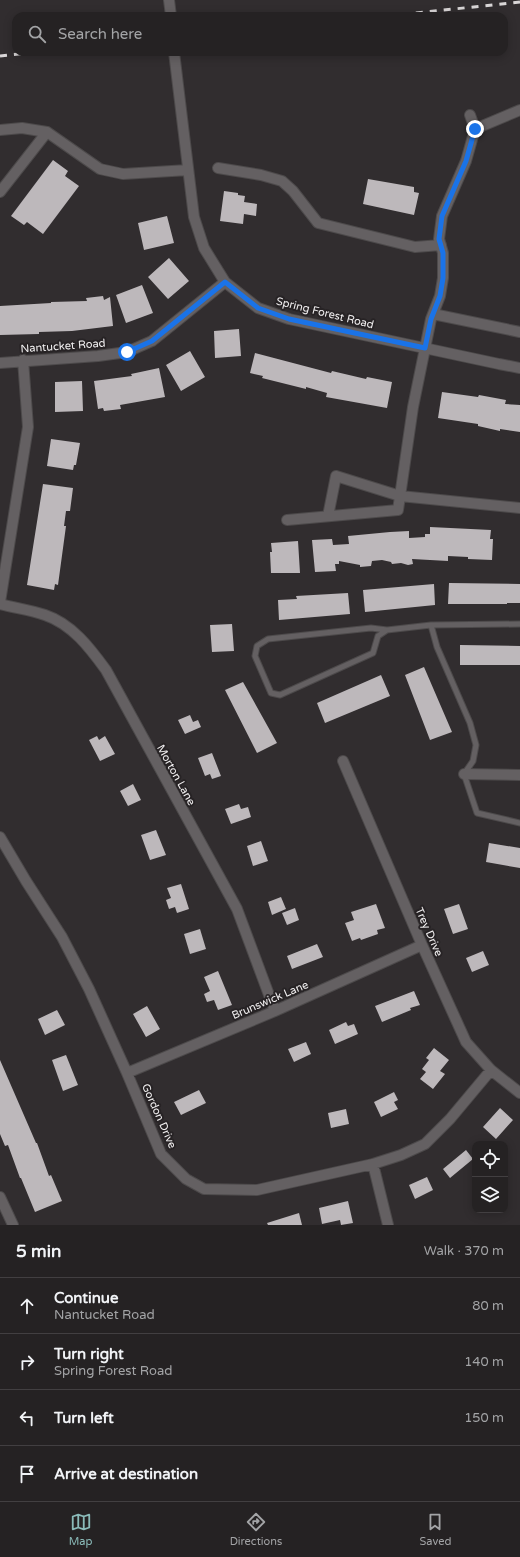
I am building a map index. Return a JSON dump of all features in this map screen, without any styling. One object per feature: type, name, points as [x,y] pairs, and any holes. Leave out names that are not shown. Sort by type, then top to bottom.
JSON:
[{"type":"street","points":[[169,0],[170,12]]},
{"type":"street","name":"Spring Forest Road","points":[[174,56],[194,217],[204,248],[225,282],[258,308],[289,319],[520,368]]},
{"type":"street","points":[[475,129],[520,110]]},
{"type":"street","points":[[287,520],[398,510],[413,407],[425,348],[433,314],[440,296],[443,278],[443,253],[439,239],[442,216],[466,161],[475,129],[470,115]]},
{"type":"street","points":[[0,130],[22,128],[47,132],[100,169],[123,174],[188,170]]},
{"type":"street","points":[[0,192],[47,132]]},
{"type":"street","points":[[218,168],[261,175],[282,181],[293,191],[318,223],[415,247],[441,244]]},
{"type":"street","name":"Nantucket Road","points":[[0,363],[23,360],[98,356],[127,352],[152,341],[225,282]]},
{"type":"street","points":[[433,314],[520,332]]},
{"type":"street","points":[[0,603],[28,427],[23,360]]},
{"type":"street","points":[[328,516],[336,476],[400,496],[520,508]]},
{"type":"street","name":"Morton Lane","points":[[0,603],[46,616],[67,627],[88,646],[106,670],[237,909],[275,1012]]},
{"type":"street","name":"Trey Drive","points":[[343,762],[422,946],[466,1042],[491,1070],[520,1093]]},
{"type":"street","points":[[464,774],[520,775]]},
{"type":"street","name":"Gordon Drive","points":[[0,837],[62,937],[89,989],[127,1073],[161,1154],[186,1179],[204,1189],[257,1190],[373,1164],[400,1155],[426,1144],[450,1119],[491,1070]]},
{"type":"street","name":"Brunswick Lane","points":[[127,1073],[275,1012],[422,946]]},
{"type":"street","points":[[373,1164],[388,1225]]},
{"type":"street","points":[[0,1197],[13,1225]]},
{"type":"lane","points":[[386,630],[378,636],[373,653],[280,695],[271,693],[255,656],[257,646],[268,639],[371,628],[386,630],[431,625],[520,624]]},
{"type":"lane","points":[[431,625],[437,647],[470,724],[476,744],[473,761],[464,774],[477,813],[520,823]]},
{"type":"building","points":[[53,160],[68,171],[65,176],[79,186],[43,234],[27,222],[24,225],[11,216]]},
{"type":"building","points":[[368,179],[414,187],[414,192],[419,193],[414,215],[363,204]]},
{"type":"building","points":[[224,191],[238,193],[238,195],[245,196],[244,202],[257,204],[256,216],[244,214],[243,224],[220,221]]},
{"type":"building","points":[[167,216],[174,243],[144,250],[138,223]]},
{"type":"building","points":[[169,258],[189,281],[168,299],[148,277]]},
{"type":"building","points":[[142,285],[153,313],[126,323],[116,295]]},
{"type":"building","points":[[103,296],[104,300],[110,297],[113,326],[72,331],[39,332],[39,334],[0,335],[0,306],[87,301],[86,298]]},
{"type":"building","points":[[239,329],[241,356],[215,358],[214,331]]},
{"type":"building","points":[[190,351],[205,377],[181,391],[166,365]]},
{"type":"building","points":[[255,353],[331,373],[332,371],[366,379],[367,377],[392,382],[387,408],[326,397],[327,393],[262,378],[263,376],[250,373]]},
{"type":"building","points":[[159,368],[165,397],[120,405],[121,409],[104,411],[103,408],[98,409],[94,381],[132,376],[131,374]]},
{"type":"building","points":[[82,381],[83,411],[55,412],[55,382]]},
{"type":"building","points":[[442,392],[478,397],[479,395],[506,400],[505,404],[520,405],[520,432],[500,429],[500,431],[478,426],[478,424],[438,418]]},
{"type":"building","points":[[51,439],[80,443],[76,465],[74,465],[73,470],[47,466]]},
{"type":"building","points":[[43,484],[73,488],[70,511],[66,511],[64,526],[66,526],[58,585],[55,584],[54,590],[27,585]]},
{"type":"building","points":[[430,527],[491,530],[490,539],[493,539],[492,560],[448,556],[448,561],[412,559],[413,564],[408,565],[401,563],[392,564],[391,562],[382,560],[372,561],[371,566],[360,567],[360,565],[339,561],[339,564],[335,564],[336,571],[315,572],[312,540],[332,539],[333,545],[349,544],[348,536],[409,531],[409,538],[425,537],[425,534],[430,534]]},
{"type":"building","points":[[298,541],[300,573],[271,573],[271,543]]},
{"type":"building","points":[[449,583],[520,584],[520,603],[448,604]]},
{"type":"building","points":[[434,584],[435,605],[365,612],[363,590]]},
{"type":"building","points":[[348,593],[350,614],[279,620],[278,600],[297,599],[296,596]]},
{"type":"building","points":[[232,624],[234,651],[212,652],[210,625]]},
{"type":"building","points":[[460,645],[520,646],[520,665],[460,665]]},
{"type":"building","points":[[424,667],[452,732],[430,740],[405,675]]},
{"type":"building","points":[[381,675],[390,696],[325,723],[317,703]]},
{"type":"building","points":[[243,682],[277,743],[257,753],[225,690]]},
{"type":"building","points":[[190,715],[193,722],[198,720],[201,727],[185,734],[178,720]]},
{"type":"building","points":[[97,736],[99,740],[105,736],[115,754],[100,761],[89,740]]},
{"type":"building","points":[[212,753],[221,776],[212,779],[210,774],[205,776],[198,758]]},
{"type":"building","points":[[133,784],[141,800],[128,806],[120,791]]},
{"type":"building","points":[[239,804],[241,809],[248,807],[251,817],[231,824],[225,809]]},
{"type":"building","points":[[156,830],[166,855],[150,860],[141,835]]},
{"type":"building","points":[[261,841],[268,861],[253,866],[247,846]]},
{"type":"building","points":[[489,843],[520,848],[520,868],[486,862]]},
{"type":"building","points":[[181,884],[189,909],[177,913],[175,907],[169,909],[166,900],[171,898],[167,888]]},
{"type":"building","points":[[281,897],[286,909],[272,915],[268,902]]},
{"type":"building","points":[[376,904],[385,928],[377,930],[378,934],[361,940],[360,938],[352,941],[345,923],[354,920],[351,912]]},
{"type":"building","points":[[459,904],[468,929],[453,934],[444,909]]},
{"type":"building","points":[[295,908],[299,920],[287,925],[282,913]]},
{"type":"building","points":[[200,929],[206,949],[190,954],[184,934]]},
{"type":"building","points":[[317,944],[323,957],[292,969],[287,956]]},
{"type":"building","points":[[483,951],[489,965],[472,972],[466,958]]},
{"type":"building","points":[[218,971],[232,1005],[218,1010],[214,1000],[207,1002],[204,994],[210,991],[204,977]]},
{"type":"building","points":[[414,991],[420,1005],[410,1008],[411,1010],[382,1022],[375,1006]]},
{"type":"building","points":[[147,1006],[160,1029],[146,1037],[133,1014]]},
{"type":"building","points":[[57,1010],[65,1025],[45,1035],[38,1019]]},
{"type":"building","points":[[346,1022],[348,1026],[354,1024],[358,1034],[335,1044],[329,1030]]},
{"type":"building","points":[[306,1042],[311,1054],[294,1062],[288,1049]]},
{"type":"building","points":[[434,1048],[449,1060],[440,1071],[445,1074],[433,1089],[420,1079],[426,1072],[422,1069],[429,1060],[426,1058]]},
{"type":"building","points":[[66,1055],[78,1085],[63,1091],[52,1060]]},
{"type":"building","points":[[0,1060],[37,1143],[49,1176],[51,1175],[62,1201],[35,1212],[20,1178],[8,1145],[5,1146],[0,1134]]},
{"type":"building","points":[[199,1090],[206,1103],[181,1115],[174,1102]]},
{"type":"building","points":[[394,1092],[398,1100],[394,1102],[398,1109],[381,1117],[374,1102]]},
{"type":"building","points":[[500,1108],[513,1120],[496,1139],[483,1127]]},
{"type":"building","points":[[346,1109],[349,1124],[331,1128],[328,1113]]},
{"type":"building","points":[[466,1150],[472,1158],[472,1160],[450,1178],[443,1169]]},
{"type":"building","points":[[427,1177],[433,1190],[415,1199],[409,1185]]},
{"type":"building","points":[[348,1201],[353,1223],[341,1225],[340,1220],[322,1224],[319,1208]]},
{"type":"building","points":[[299,1213],[302,1225],[268,1225],[267,1223]]},
{"type":"railway","points":[[426,12],[520,2]]},
{"type":"railway","points":[[0,56],[12,55]]},
{"type":"route","points":[[127,352],[152,341],[225,282],[258,308],[289,319],[425,348],[431,319],[440,296],[443,278],[443,253],[439,239],[442,216],[466,161],[475,129]]}]
